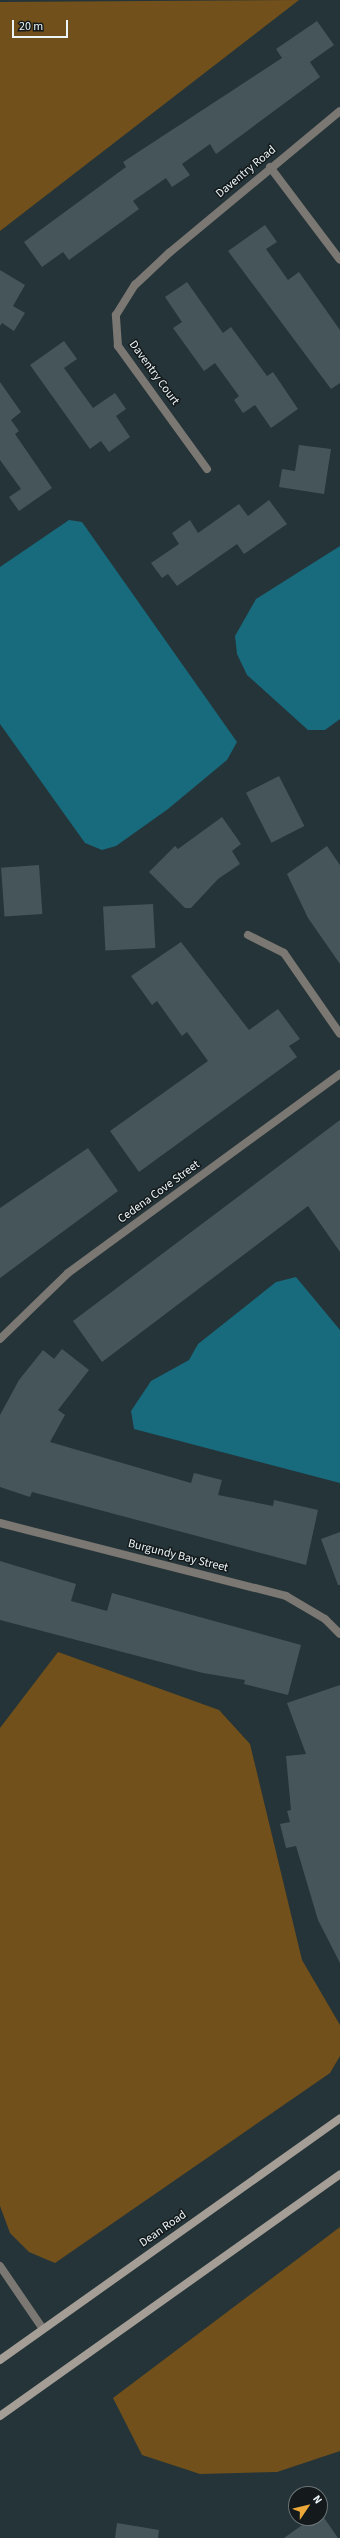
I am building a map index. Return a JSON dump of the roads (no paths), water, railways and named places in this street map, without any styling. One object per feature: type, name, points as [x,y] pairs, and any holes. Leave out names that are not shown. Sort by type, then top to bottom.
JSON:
[{"type":"main road","name":"Dean Road","points":[[0,2360],[340,2118]]},
{"type":"main road","points":[[0,2416],[340,2174]]},
{"type":"street","name":"Daventry Road","points":[[169,253],[270,167],[340,111]]},
{"type":"street","points":[[270,167],[340,260]]},
{"type":"street","name":"Daventry Court","points":[[169,253],[135,285],[116,315],[118,346],[207,469]]},
{"type":"street","points":[[248,936],[284,953],[340,1034]]},
{"type":"street","name":"Cedena Cove Street","points":[[0,1339],[68,1273],[340,1074]]},
{"type":"street","name":"Burgundy Bay Street","points":[[0,1523],[286,1596],[325,1619],[340,1634]]},
{"type":"street","points":[[0,2266],[43,2329]]},
{"type":"water","points":[[69,520],[82,522],[237,742],[227,760],[168,809],[116,846],[102,850],[85,843],[0,724],[0,567]]},
{"type":"water","points":[[340,546],[340,719],[325,730],[308,730],[247,675],[237,654],[235,636],[256,599]]},
{"type":"water","points":[[296,1277],[340,1330],[340,1483],[134,1429],[131,1411],[151,1381],[189,1360],[198,1344],[276,1282]]}]
